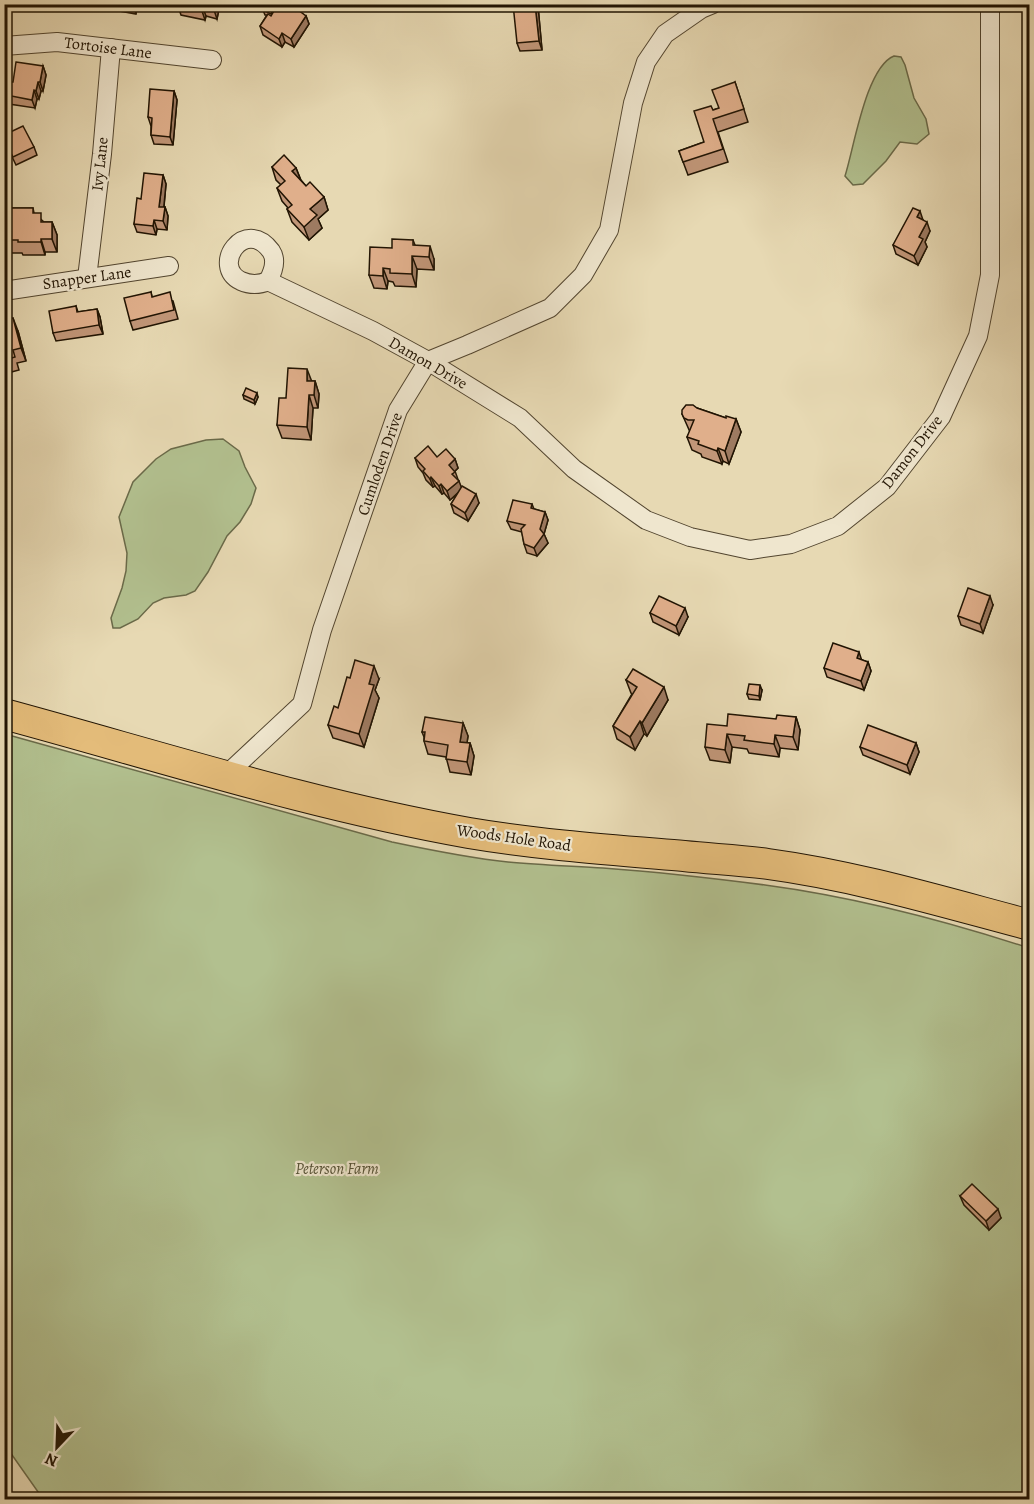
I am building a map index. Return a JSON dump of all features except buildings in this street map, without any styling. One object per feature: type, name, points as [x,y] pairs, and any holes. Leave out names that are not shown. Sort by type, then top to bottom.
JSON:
[{"type":"highway","name":"Woods Hole Road","points":[[4,714],[225,776],[373,814],[469,833],[556,846],[767,864],[839,876],[938,899],[1029,925]]},
{"type":"street","points":[[428,361],[550,308],[583,275],[609,230],[633,103],[646,62],[665,34],[701,9],[713,4]]},
{"type":"street","name":"Damon Drive","points":[[268,281],[428,361],[520,418],[574,469],[646,520],[690,537],[750,550],[791,544],[838,526],[887,487],[941,417],[978,336],[990,275],[990,4]]},
{"type":"street","name":"Tortoise Lane","points":[[4,46],[57,42],[212,60]]},
{"type":"street","name":"Ivy Lane","points":[[87,278],[102,154],[111,48]]},
{"type":"street","name":"Snapper Lane","points":[[4,291],[169,266]]},
{"type":"street","name":"Cumloden Drive","points":[[225,776],[302,704],[322,630],[398,410],[428,361]]},
{"type":"green space","points":[[894,56],[901,57],[905,65],[914,98],[926,119],[929,134],[917,144],[900,142],[886,161],[863,184],[853,185],[845,176],[862,110],[876,75],[884,63]]},
{"type":"green space","points":[[223,439],[239,451],[256,488],[251,504],[240,522],[227,536],[195,591],[186,595],[164,598],[153,603],[138,619],[120,628],[113,628],[111,618],[122,588],[127,553],[119,517],[133,482],[156,459],[171,449],[206,440]]},
{"type":"green space","name":"Peterson Farm","points":[[5,734],[406,845],[508,862],[664,873],[799,890],[898,910],[1029,948],[1029,1499],[43,1499],[5,1445]]}]
